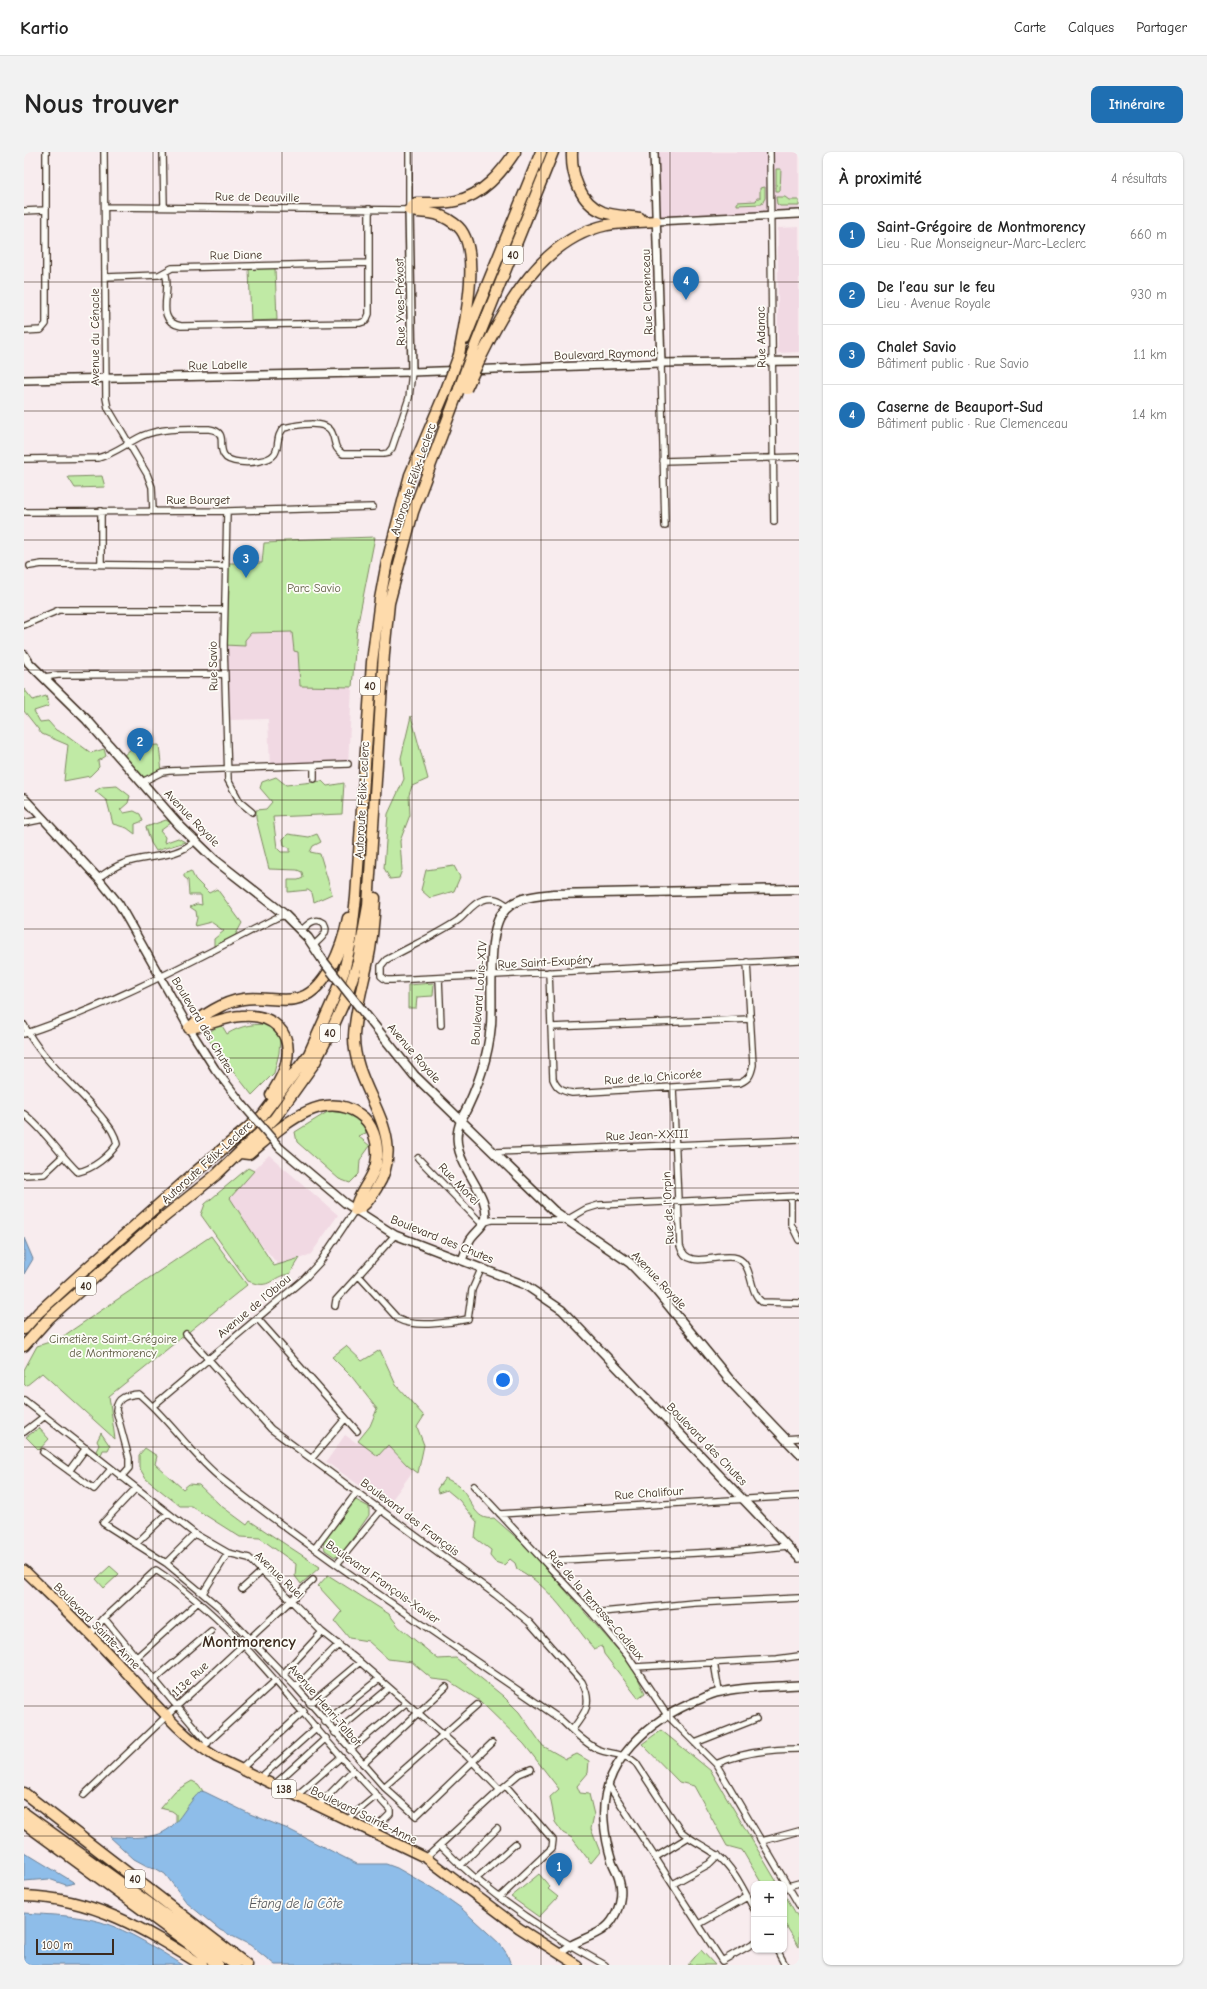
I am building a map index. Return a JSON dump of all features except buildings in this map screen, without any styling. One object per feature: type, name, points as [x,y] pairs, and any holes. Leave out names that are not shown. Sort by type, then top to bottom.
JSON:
[{"type":"highway","points":[[459,355],[470,285],[470,261],[465,237],[457,225],[442,216],[430,213],[415,213],[409,210],[416,203],[456,201],[471,196],[485,187],[503,169],[515,152]]},
{"type":"highway","name":"Autoroute Félix-Leclerc","points":[[24,1329],[39,1312],[86,1269],[262,1116],[309,1054],[333,1000],[344,971],[351,941],[356,897],[372,662],[380,599],[387,562],[410,475],[446,390],[541,152]]},
{"type":"highway","name":"Autoroute Félix-Leclerc","points":[[27,1343],[49,1318],[72,1297],[240,1153],[275,1118],[315,1062],[345,1000],[358,962],[370,888],[384,653],[389,603],[413,512],[436,448],[476,358],[553,152]]},
{"type":"highway","points":[[572,152],[572,163],[577,184],[584,198],[596,209],[605,213],[656,221]]},
{"type":"highway","points":[[476,358],[528,279],[549,255],[569,239],[607,225],[656,221]]},
{"type":"highway","points":[[355,1210],[364,1206],[379,1184],[384,1175],[388,1152],[388,1140],[385,1126],[370,1098],[355,1052],[356,1019],[373,930],[376,895],[370,888]]},
{"type":"highway","points":[[189,1028],[214,1010],[242,999],[280,1000],[296,999],[305,996],[326,975],[334,964],[343,937],[350,905],[356,897]]},
{"type":"highway","points":[[189,1028],[202,1027],[235,1017],[255,1016],[267,1019],[279,1026],[286,1038],[288,1051],[286,1065],[278,1083],[263,1106],[230,1143]]},
{"type":"highway","points":[[240,1153],[249,1154],[297,1116],[316,1107],[335,1104],[350,1108],[363,1116],[370,1125],[376,1146],[377,1158],[374,1172],[357,1201],[355,1210]]},
{"type":"highway","name":"40","points":[[24,1793],[247,1965]]},
{"type":"highway","points":[[24,1813],[235,1965]]},
{"type":"highway","points":[[24,1823],[218,1965]]},
{"type":"highway","points":[[24,1896],[71,1901],[117,1916],[158,1938],[202,1965]]},
{"type":"main road","name":"Avenue Royale","points":[[24,655],[27,664],[44,677],[87,720],[142,782],[215,860],[285,915],[301,931],[314,945],[324,962],[414,1074],[554,1211],[630,1263],[655,1289],[732,1384],[799,1453]]},
{"type":"main road","points":[[508,906],[518,900],[553,894],[799,889]]},
{"type":"main road","name":"Boulevard Louis-XIV","points":[[461,1120],[477,1087],[485,1064],[491,1025],[490,982],[497,924],[508,906]]},
{"type":"main road","name":"Boulevard Sainte-Anne","points":[[24,1570],[91,1634],[167,1715],[205,1746],[241,1769],[426,1858],[487,1905],[577,1965]]},
{"type":"street","points":[[24,331],[41,330],[46,324],[46,152]]},
{"type":"street","name":"Avenue du Cénacle","points":[[104,152],[106,379],[108,408],[147,474],[152,487],[153,511]]},
{"type":"street","points":[[163,152],[164,206]]},
{"type":"street","name":"Rue Yves-Prévost","points":[[129,444],[141,436],[164,430],[209,429],[215,430],[220,434],[223,454],[227,458],[257,462],[274,456],[277,452],[279,435],[284,428],[318,425],[330,429],[335,446],[343,454],[388,453],[392,448],[409,398],[412,372],[409,152]]},
{"type":"street","name":"Rue Clemenceau","points":[[654,152],[665,526]]},
{"type":"street","name":"Rue Adanac","points":[[770,152],[774,522]]},
{"type":"street","name":"Rue de Deauville","points":[[105,207],[164,206],[409,210]]},
{"type":"street","points":[[165,272],[167,278],[166,312],[168,321],[172,325],[321,325],[360,323],[366,321],[369,314],[369,209]]},
{"type":"street","points":[[24,211],[46,210]]},
{"type":"street","points":[[656,221],[799,214]]},
{"type":"street","name":"Rue Diane","points":[[106,277],[159,275],[172,268],[369,263]]},
{"type":"street","name":"Boulevard Raymond","points":[[412,372],[660,363],[799,361]]},
{"type":"street","name":"Rue Labelle","points":[[24,380],[412,372]]},
{"type":"street","points":[[24,459],[98,458],[108,456],[129,444]]},
{"type":"street","points":[[663,461],[799,457]]},
{"type":"street","name":"Rue Bourget","points":[[24,512],[226,511],[373,507]]},
{"type":"street","points":[[101,511],[101,564]]},
{"type":"street","name":"Rue Savio","points":[[226,511],[224,674],[228,780],[233,792],[240,802],[252,812]]},
{"type":"street","points":[[30,566],[42,564],[101,564],[225,566]]},
{"type":"street","points":[[24,625],[59,610],[224,610]]},
{"type":"street","points":[[44,677],[58,675],[224,674]]},
{"type":"street","points":[[142,782],[162,772],[348,764]]},
{"type":"street","points":[[314,766],[314,779]]},
{"type":"street","name":"Boulevard des Chutes","points":[[24,798],[98,878],[119,904],[189,1028],[215,1069],[243,1105],[280,1148],[355,1210],[395,1234],[525,1285],[562,1310],[799,1558]]},
{"type":"street","points":[[24,823],[44,819]]},
{"type":"street","points":[[98,878],[122,864],[185,849],[196,840]]},
{"type":"street","name":"Rue Saint-Exupéry","points":[[508,906],[501,900],[492,898],[482,900],[458,920],[386,960],[380,972],[386,980],[799,960]]},
{"type":"street","points":[[26,1033],[75,1015],[161,977],[276,918],[285,915]]},
{"type":"street","points":[[301,931],[314,920],[320,920],[324,923],[326,928],[325,934],[314,945]]},
{"type":"street","name":"Rue de la Chicorée","points":[[548,972],[553,1079],[556,1087],[563,1091],[572,1093],[740,1083],[747,1080],[751,1074],[753,1065],[747,962]]},
{"type":"street","points":[[439,978],[440,1025]]},
{"type":"street","points":[[551,1027],[751,1019]]},
{"type":"street","points":[[24,1025],[26,1033],[44,1056],[93,1107],[116,1138],[117,1144],[112,1151],[88,1170],[78,1172],[62,1157],[32,1120],[24,1114]]},
{"type":"street","name":"Rue de l'Orpin","points":[[673,1087],[680,1246],[682,1253],[686,1257],[700,1260],[737,1258],[748,1270],[755,1294],[762,1302],[799,1302]]},
{"type":"street","name":"Boulevard Louis-XIV","points":[[461,1120],[456,1134],[457,1144],[461,1159],[481,1197],[486,1211],[485,1222]]},
{"type":"street","name":"Rue Jean-XXIII","points":[[495,1152],[799,1140]]},
{"type":"street","points":[[24,1175],[44,1174],[62,1157]]},
{"type":"street","name":"Rue Morel","points":[[418,1158],[479,1221],[485,1222]]},
{"type":"street","points":[[791,1196],[791,1224],[799,1240]]},
{"type":"street","points":[[462,1260],[470,1239],[485,1222],[492,1220],[566,1220],[586,1209],[599,1205],[799,1196]]},
{"type":"street","name":"Avenue de l'Obiou","points":[[150,1404],[257,1318],[320,1262],[355,1210]]},
{"type":"street","points":[[335,1306],[336,1300],[395,1234]]},
{"type":"street","points":[[359,1276],[398,1319],[404,1322],[412,1324],[458,1321],[468,1320],[472,1290],[482,1267]]},
{"type":"street","points":[[257,1318],[356,1431]]},
{"type":"street","name":"Boulevard des Français","points":[[186,1334],[271,1429],[496,1595],[529,1622],[582,1682],[587,1693],[588,1703],[584,1714],[572,1730]]},
{"type":"street","points":[[121,1477],[129,1468],[129,1458],[116,1410],[117,1403],[121,1398],[139,1394],[150,1404]]},
{"type":"street","name":"Avenue Ruel","points":[[24,1400],[195,1534],[228,1553],[249,1558],[322,1632],[339,1644],[390,1688],[472,1762],[500,1790]]},
{"type":"street","name":"Boulevard François-Xavier","points":[[150,1404],[223,1480],[337,1564],[560,1719],[598,1749],[624,1756]]},
{"type":"street","points":[[24,1432],[45,1416]]},
{"type":"street","points":[[312,1458],[345,1419]]},
{"type":"street","points":[[784,1439],[799,1438]]},
{"type":"street","points":[[69,1471],[86,1448]]},
{"type":"street","points":[[43,1452],[94,1489],[111,1469]]},
{"type":"street","name":"Rue de la Terrasse-Cadieux","points":[[474,1486],[592,1613],[635,1667],[667,1715],[716,1764],[799,1905]]},
{"type":"street","name":"Avenue Henri-Talbot","points":[[136,1488],[103,1523],[166,1563],[220,1608],[296,1687],[362,1764],[384,1787],[416,1816],[472,1762]]},
{"type":"street","points":[[315,1548],[357,1492]]},
{"type":"street","name":"Rue Chalifour","points":[[500,1514],[799,1496]]},
{"type":"street","points":[[337,1564],[381,1510]]},
{"type":"street","points":[[136,1544],[168,1513]]},
{"type":"street","points":[[166,1563],[195,1534]]},
{"type":"street","points":[[544,1560],[735,1551],[788,1546]]},
{"type":"street","points":[[203,1593],[228,1553]]},
{"type":"street","points":[[91,1634],[104,1618],[156,1570],[184,1589],[243,1644],[275,1681],[304,1711],[341,1757],[391,1812],[372,1832]]},
{"type":"street","points":[[242,1590],[262,1571]]},
{"type":"street","name":"113e Rue","points":[[84,1795],[167,1715],[313,1580]]},
{"type":"street","points":[[592,1613],[694,1603],[799,1598]]},
{"type":"street","points":[[137,1657],[198,1602]]},
{"type":"street","points":[[104,1618],[155,1679],[205,1746],[275,1681]]},
{"type":"street","points":[[155,1679],[211,1632]]},
{"type":"street","points":[[283,1674],[322,1632]]},
{"type":"street","points":[[296,1687],[339,1644]]},
{"type":"street","points":[[635,1667],[777,1659],[799,1656]]},
{"type":"street","points":[[310,1704],[360,1662]]},
{"type":"street","points":[[714,1662],[719,1692]]},
{"type":"street","points":[[325,1722],[379,1679]]},
{"type":"street","points":[[560,1954],[570,1945],[603,1930],[614,1918],[620,1901],[620,1880],[613,1863],[604,1820],[605,1802],[609,1786],[624,1756],[638,1737],[667,1715],[690,1703],[719,1692],[799,1685]]},
{"type":"street","points":[[362,1764],[446,1687]]},
{"type":"street","points":[[335,1733],[390,1688]]},
{"type":"street","points":[[350,1750],[406,1703]]},
{"type":"street","points":[[384,1787],[477,1705]]},
{"type":"street","points":[[241,1769],[304,1711]]},
{"type":"street","points":[[695,1743],[756,1719]]},
{"type":"street","points":[[260,1778],[317,1727]]},
{"type":"street","points":[[274,1785],[326,1738]]},
{"type":"street","points":[[472,1762],[492,1743]]},
{"type":"street","points":[[716,1764],[737,1757],[774,1750],[799,1749]]},
{"type":"street","points":[[624,1756],[630,1758],[636,1763],[679,1829],[687,1838],[718,1855],[732,1870],[751,1903]]},
{"type":"street","points":[[296,1796],[341,1757]]},
{"type":"street","points":[[426,1858],[500,1790],[519,1774],[531,1769]]},
{"type":"street","points":[[318,1806],[353,1770]]},
{"type":"street","points":[[500,1897],[549,1852],[554,1844],[553,1840],[506,1786]]},
{"type":"street","points":[[609,1786],[722,1961],[751,1945]]},
{"type":"street","points":[[347,1820],[377,1795]]},
{"type":"street","points":[[460,1866],[497,1829]]},
{"type":"street","points":[[762,1841],[799,1832]]},
{"type":"street","points":[[656,1857],[687,1838]]},
{"type":"street","points":[[440,1844],[460,1866],[500,1897],[570,1945],[606,1965]]},
{"type":"street","points":[[476,1879],[515,1844]]},
{"type":"street","points":[[673,1884],[709,1864],[718,1855]]},
{"type":"street","points":[[788,1886],[799,1883]]},
{"type":"street","points":[[699,1924],[747,1896]]},
{"type":"street","points":[[779,1953],[785,1965]]},
{"type":"shaded area","points":[[654,152],[799,152],[799,214],[656,221]]},
{"type":"shaded area","points":[[799,227],[799,352],[778,353],[778,228]]},
{"type":"shaded area","points":[[292,632],[294,651],[298,651],[300,685],[352,687],[348,764],[270,768],[268,719],[225,720],[224,645],[245,640],[251,633]]},
{"type":"shaded area","points":[[269,1155],[338,1215],[311,1254],[280,1267],[224,1199]]},
{"type":"shaded area","points":[[370,1426],[413,1471],[388,1505],[326,1462],[345,1435],[357,1443]]},
{"type":"green space","points":[[776,169],[781,169],[780,191],[776,191]]},
{"type":"green space","points":[[765,187],[765,198],[762,204],[737,205],[737,202],[756,201],[757,198],[760,198],[760,188]]},
{"type":"green space","points":[[776,197],[785,197],[789,200],[799,200],[799,206],[780,206],[777,204]]},
{"type":"green space","points":[[275,268],[277,320],[251,321],[249,269]]},
{"type":"green space","points":[[102,476],[105,487],[75,488],[68,477]]},
{"type":"green space","name":"Parc Savio","points":[[375,537],[357,628],[352,687],[300,686],[298,652],[294,651],[292,632],[251,633],[245,640],[245,646],[224,645],[225,563],[262,563],[264,543],[284,542],[284,540]]},
{"type":"green space","points":[[24,689],[33,700],[46,696],[49,706],[34,711],[40,722],[48,721],[56,730],[68,736],[91,753],[104,749],[106,756],[98,761],[99,767],[90,776],[64,781],[68,745],[42,734],[24,711]]},
{"type":"green space","points":[[411,716],[428,779],[412,786],[409,795],[410,815],[400,841],[402,870],[399,878],[390,879],[384,868],[388,814],[404,779],[401,758]]},
{"type":"green space","points":[[159,745],[162,772],[142,782],[121,758],[134,746]]},
{"type":"green space","points":[[276,777],[286,785],[322,781],[327,786],[344,783],[342,814],[273,817],[277,848],[281,852],[290,852],[290,848],[284,845],[283,839],[288,834],[309,837],[317,834],[321,842],[313,846],[310,852],[320,854],[332,894],[314,902],[312,893],[308,890],[288,892],[288,880],[298,880],[303,878],[302,872],[297,870],[269,869],[256,818],[256,810],[266,809],[272,802],[260,788],[262,782]]},
{"type":"green space","points":[[117,786],[130,796],[128,803],[120,810],[124,813],[134,811],[140,814],[143,821],[135,824],[135,834],[127,828],[113,824],[107,801],[95,791],[102,787]]},
{"type":"green space","points":[[166,820],[171,823],[160,831],[165,837],[164,843],[178,838],[185,842],[156,851],[151,843],[146,827]]},
{"type":"green space","points":[[454,866],[460,877],[454,891],[430,898],[421,890],[426,870]]},
{"type":"green space","points":[[191,871],[195,879],[209,893],[217,889],[242,923],[235,936],[214,947],[214,939],[224,931],[211,922],[195,926],[197,918],[196,911],[190,907],[197,904],[202,905],[201,895],[189,895],[188,880],[184,877],[184,874]]},
{"type":"green space","points":[[434,983],[433,996],[417,997],[416,1008],[408,1008],[408,985]]},
{"type":"green space","points":[[221,1024],[227,1034],[249,1025],[273,1025],[280,1039],[279,1053],[274,1073],[252,1095],[205,1035]]},
{"type":"green space","points":[[329,1111],[351,1114],[366,1129],[366,1133],[358,1136],[370,1146],[360,1160],[359,1174],[350,1183],[339,1179],[297,1142],[295,1132]]},
{"type":"green space","points":[[248,1168],[254,1171],[230,1198],[274,1266],[300,1258],[290,1274],[278,1277],[267,1284],[256,1284],[248,1281],[201,1215],[205,1204]]},
{"type":"green space","name":"Cimetière Saint-Grégoire de Montmorency","points":[[211,1236],[247,1285],[109,1396],[115,1439],[42,1373],[26,1386],[24,1384],[24,1370],[37,1346],[59,1339]]},
{"type":"green space","points":[[346,1346],[362,1361],[380,1350],[396,1385],[424,1416],[417,1427],[424,1445],[418,1473],[408,1466],[388,1445],[378,1456],[358,1441],[370,1426],[377,1409],[352,1377],[332,1357]]},
{"type":"green space","points":[[39,1428],[49,1439],[39,1450],[26,1437]]},
{"type":"green space","points":[[101,1433],[110,1446],[108,1450],[103,1450],[101,1455],[95,1453],[99,1445],[97,1441]]},
{"type":"green space","points":[[145,1448],[157,1456],[155,1464],[183,1489],[189,1484],[199,1485],[220,1505],[247,1525],[250,1521],[320,1567],[301,1584],[295,1576],[296,1564],[260,1538],[240,1537],[191,1506],[180,1506],[146,1479],[139,1467],[139,1455]]},
{"type":"green space","points":[[445,1478],[459,1486],[477,1513],[487,1518],[494,1518],[528,1548],[632,1666],[645,1693],[638,1698],[604,1654],[602,1646],[594,1649],[550,1594],[529,1576],[517,1569],[515,1563],[510,1559],[504,1565],[495,1562],[490,1556],[491,1550],[475,1538],[477,1522],[459,1500],[447,1490],[438,1493],[437,1489]]},
{"type":"green space","points":[[354,1499],[369,1507],[369,1515],[341,1555],[335,1557],[325,1550],[323,1541]]},
{"type":"green space","points":[[110,1566],[119,1574],[104,1588],[96,1579]]},
{"type":"green space","points":[[328,1575],[389,1614],[399,1627],[438,1659],[456,1658],[503,1696],[519,1712],[543,1746],[566,1759],[577,1754],[589,1761],[588,1773],[577,1786],[580,1793],[589,1794],[594,1815],[591,1829],[600,1852],[591,1863],[572,1838],[563,1833],[555,1822],[550,1797],[559,1789],[524,1744],[480,1701],[449,1681],[432,1679],[412,1662],[388,1659],[368,1641],[349,1638],[335,1621],[342,1612],[318,1586]]},
{"type":"green space","points":[[661,1730],[711,1771],[776,1881],[760,1881],[742,1850],[727,1846],[694,1786],[679,1782],[642,1744]]},
{"type":"green space","points":[[192,1781],[198,1784],[203,1791],[176,1824],[176,1814],[172,1811],[160,1808],[175,1791]]},
{"type":"green space","points":[[539,1874],[550,1887],[548,1889],[558,1897],[539,1917],[511,1897]]},
{"type":"green space","points":[[787,1898],[799,1919],[799,1947],[787,1927]]},
{"type":"green space","points":[[701,1950],[715,1965],[688,1965]]},
{"type":"water","points":[[24,1238],[33,1259],[24,1274]]},
{"type":"water","name":"Étang de la Côte","points":[[201,1791],[250,1814],[288,1829],[357,1864],[386,1864],[397,1868],[434,1889],[461,1908],[500,1944],[507,1954],[511,1965],[275,1965],[250,1945],[220,1930],[187,1903],[165,1874],[134,1859],[110,1837],[143,1837],[160,1834],[177,1821],[193,1799]]},
{"type":"water","points":[[24,1852],[75,1883],[66,1885],[49,1879],[24,1881]]},
{"type":"water","points":[[24,1913],[73,1917],[101,1922],[133,1935],[183,1965],[24,1965]]},
{"type":"place","name":"Caserne de Beauport-Sud","points":[[686,300]]},
{"type":"place","name":"Chalet Savio","points":[[246,578]]},
{"type":"place","name":"De l’eau sur le feu","points":[[140,761]]},
{"type":"place","name":"Saint-Grégoire de Montmorency","points":[[559,1886]]},
{"type":"district","name":"Montmorency","points":[[249,1642]]}]
